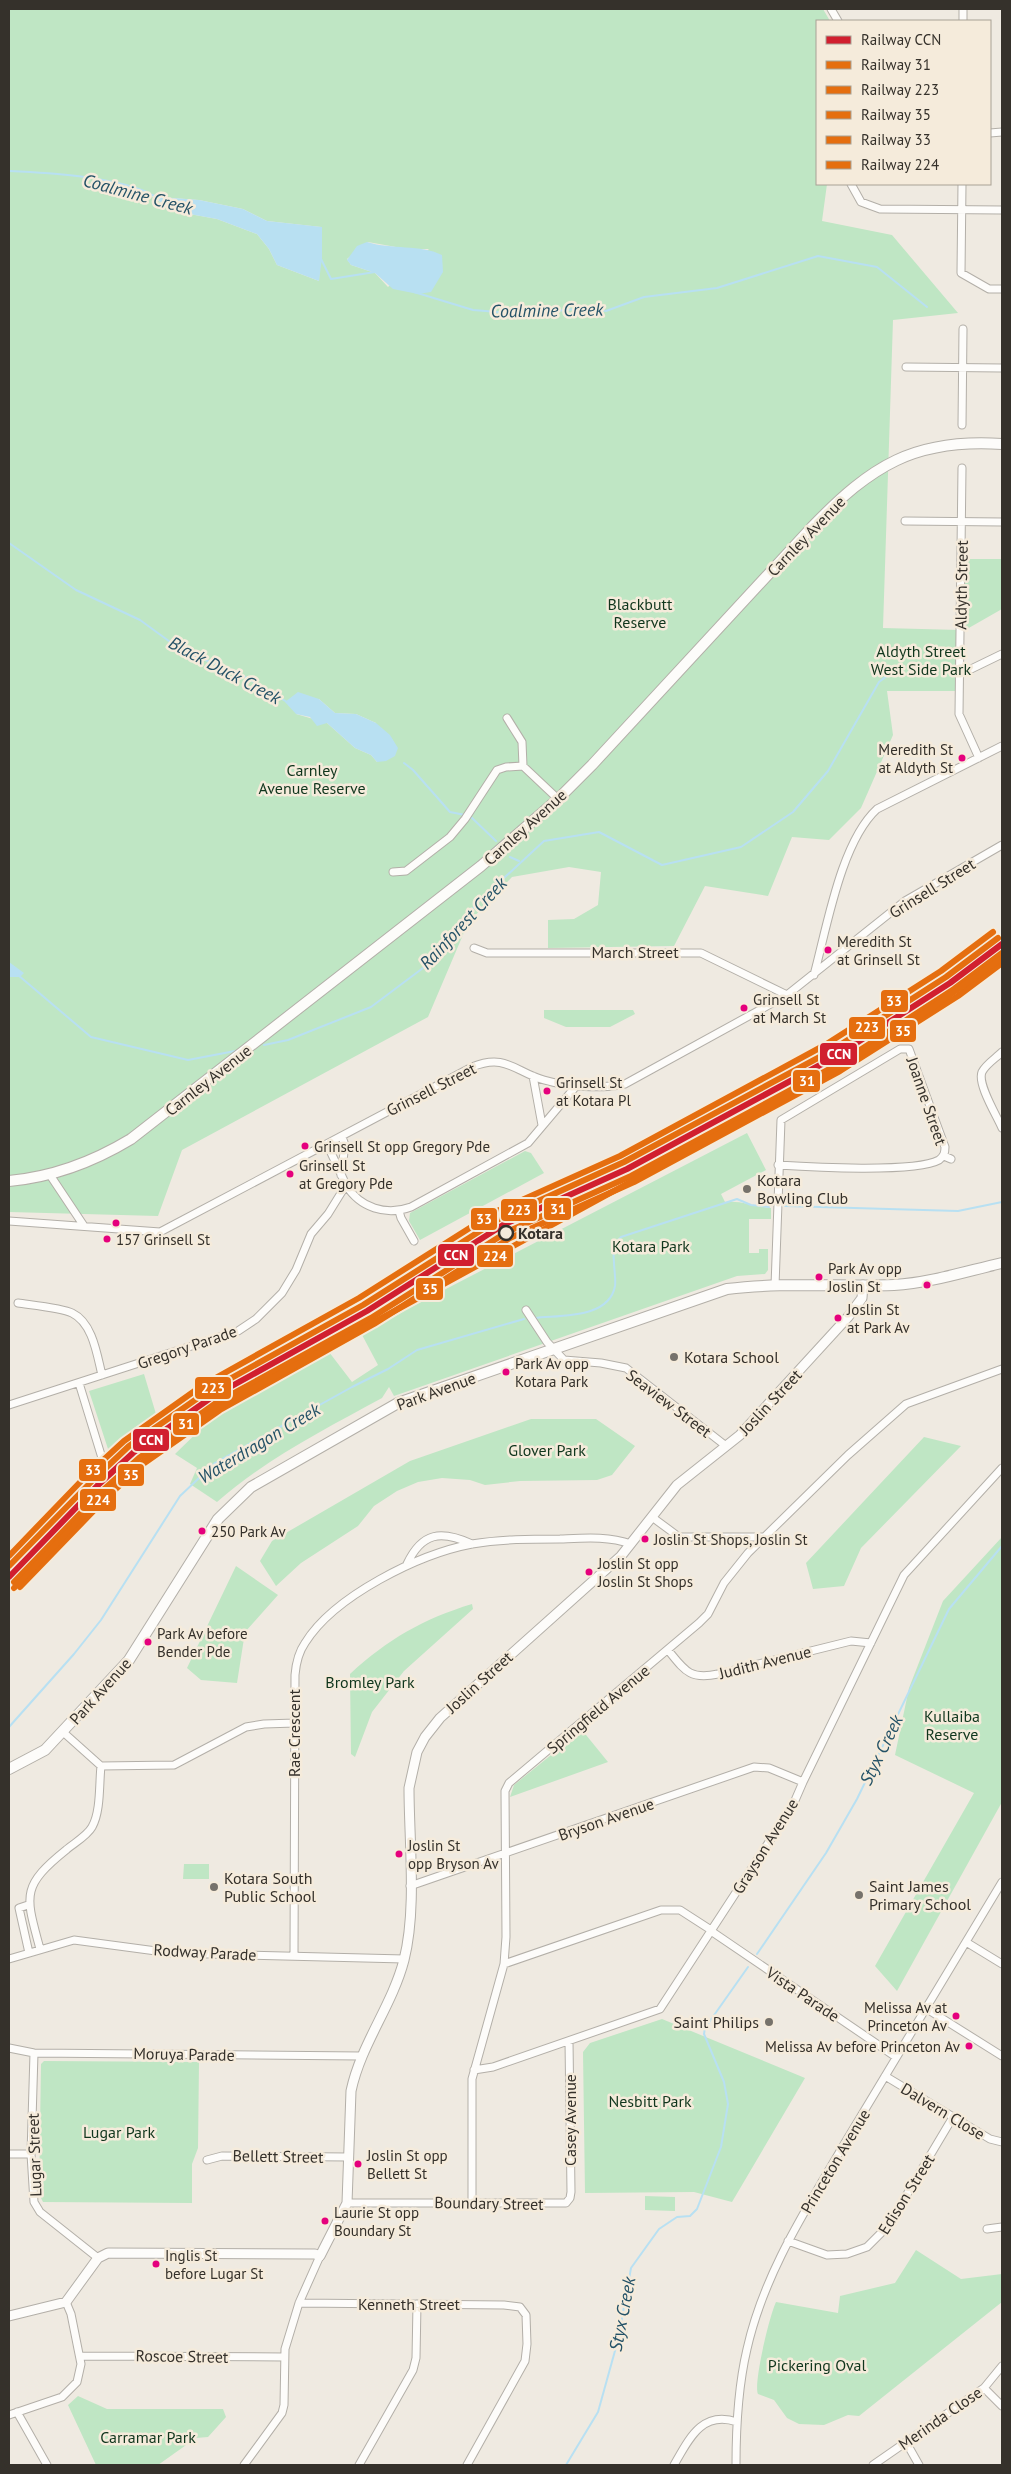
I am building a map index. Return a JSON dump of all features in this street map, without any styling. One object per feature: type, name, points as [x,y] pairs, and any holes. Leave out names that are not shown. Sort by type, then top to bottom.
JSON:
[{"type":"main road","name":"Carnley Avenue","points":[[9,1181],[50,1175],[111,1150],[152,1124],[481,866],[558,799],[659,695],[812,527],[852,488],[882,468],[913,453],[952,443],[1002,444]]},
{"type":"main road","name":"Park Avenue","points":[[9,1769],[40,1753],[63,1732],[136,1651],[218,1519],[251,1487],[384,1410],[719,1291],[746,1287],[917,1282],[1002,1262]]},
{"type":"street","points":[[831,9],[837,20]]},
{"type":"street","points":[[851,185],[856,196],[862,202],[880,209],[1002,210]]},
{"type":"street","points":[[962,185],[961,274],[989,289],[1002,289]]},
{"type":"street","points":[[962,425],[963,329]]},
{"type":"street","points":[[906,367],[1002,368]]},
{"type":"street","name":"Aldyth Street","points":[[962,468],[959,717],[979,758]]},
{"type":"street","points":[[905,521],[1002,522]]},
{"type":"street","points":[[960,672],[974,668],[1002,654]]},
{"type":"street","points":[[508,718],[522,742],[523,766],[558,799]]},
{"type":"street","points":[[814,976],[842,874],[856,835],[866,819],[877,809],[1002,746]]},
{"type":"street","points":[[393,872],[406,871],[450,837],[470,812],[497,770],[506,767],[523,766]]},
{"type":"street","name":"Grinsell Street","points":[[9,1221],[160,1232],[479,1064],[491,1061],[505,1063],[533,1076],[553,1082],[578,1085],[625,1084],[787,995],[814,976],[905,901],[1002,845]]},
{"type":"street","name":"March Street","points":[[474,948],[487,952],[701,952],[787,995]]},
{"type":"street","name":"Joanne Street","points":[[906,1048],[911,1051],[945,1147],[944,1156],[935,1161],[907,1167],[778,1165],[781,1120],[906,1048]]},
{"type":"street","points":[[1002,1052],[985,1068],[981,1076],[982,1087],[1002,1128]]},
{"type":"street","points":[[533,1076],[542,1125]]},
{"type":"street","points":[[327,1144],[341,1176],[351,1193],[367,1205],[385,1211],[399,1211],[411,1207],[519,1149],[532,1139],[578,1085]]},
{"type":"street","points":[[341,1176],[346,1145],[342,1136]]},
{"type":"street","name":"Joanne Street","points":[[944,1156],[951,1159]]},
{"type":"street","points":[[775,1286],[778,1165]]},
{"type":"street","points":[[50,1175],[84,1226]]},
{"type":"street","name":"Gregory Parade","points":[[9,1405],[238,1332],[256,1319],[282,1293],[296,1270],[311,1234],[328,1214],[346,1185]]},
{"type":"street","points":[[399,1211],[414,1241]]},
{"type":"street","name":"Joslin Street","points":[[346,2203],[351,2091],[361,2056],[394,1991],[404,1959],[409,1921],[409,1788],[412,1769],[425,1737],[456,1702],[631,1544],[686,1476],[740,1435],[848,1317],[861,1299],[863,1285]]},
{"type":"street","points":[[18,1303],[71,1312],[84,1321],[98,1356],[102,1375]]},
{"type":"street","points":[[526,1310],[554,1350]]},
{"type":"street","name":"Seaview Street","points":[[554,1350],[564,1360],[601,1363],[626,1368],[726,1446]]},
{"type":"street","name":"Springfield Avenue","points":[[472,2202],[472,2079],[504,1964],[505,1791],[509,1783],[668,1650],[708,1614],[734,1568],[848,1456],[906,1404],[1002,1369]]},
{"type":"street","points":[[79,1383],[102,1458]]},
{"type":"street","name":"Grayson Avenue","points":[[474,2070],[493,2067],[660,2009],[793,1805],[802,1782],[904,1575],[1002,1468]]},
{"type":"street","points":[[652,1517],[679,1537],[765,1537]]},
{"type":"street","name":"Rae Crescent","points":[[407,1564],[415,1548],[434,1536],[453,1536],[472,1544]]},
{"type":"street","name":"Rae Crescent","points":[[294,1956],[294,1675],[297,1658],[310,1634],[333,1612],[358,1593],[407,1564],[440,1552],[472,1544],[528,1539],[611,1538],[631,1544]]},
{"type":"street","name":"Judith Avenue","points":[[668,1650],[684,1670],[701,1676],[718,1674],[851,1641],[871,1643]]},
{"type":"street","points":[[63,1732],[101,1766],[174,1765],[246,1727],[264,1724],[295,1723]]},
{"type":"street","points":[[40,1949],[28,1904],[30,1891],[43,1870],[92,1827],[96,1812],[101,1766]]},
{"type":"street","name":"Bryson Avenue","points":[[410,1886],[754,1767],[769,1768],[802,1782]]},
{"type":"street","name":"Princeton Avenue","points":[[736,2465],[737,2422],[747,2348],[762,2299],[788,2241],[896,2056],[927,2009],[1002,1882]]},
{"type":"street","points":[[28,1904],[18,1908],[30,1953]]},
{"type":"street","name":"Vista Parade","points":[[504,1964],[661,1910],[680,1910],[896,2056]]},
{"type":"street","name":"Rodway Parade","points":[[9,1959],[74,1940],[171,1953],[404,1959]]},
{"type":"street","points":[[966,1942],[1002,1964]]},
{"type":"street","points":[[927,2009],[1002,2056]]},
{"type":"street","name":"Casey Avenue","points":[[569,2041],[570,2198]]},
{"type":"street","name":"Moruya Parade","points":[[9,2048],[34,2053],[361,2056]]},
{"type":"street","name":"Lugar Street","points":[[34,2053],[31,2154],[34,2202],[36,2207],[98,2258]]},
{"type":"street","name":"Dalvern Close","points":[[885,2076],[990,2139],[1002,2142]]},
{"type":"street","name":"Edison Street","points":[[788,2241],[828,2255],[848,2254],[867,2247],[888,2226],[953,2117]]},
{"type":"street","points":[[9,2154],[31,2154]]},
{"type":"street","name":"Bellett Street","points":[[207,2160],[222,2156],[349,2157]]},
{"type":"street","name":"Boundary Street","points":[[346,2203],[472,2202],[556,2204],[566,2203],[570,2198]]},
{"type":"street","points":[[244,2465],[282,2413],[284,2405],[284,2357],[299,2303],[346,2203]]},
{"type":"street","points":[[987,2229],[1002,2227]]},
{"type":"street","points":[[9,2316],[66,2302],[98,2258],[112,2253],[315,2254],[320,2256]]},
{"type":"street","points":[[9,2415],[67,2394],[80,2373],[80,2356],[72,2314],[66,2302]]},
{"type":"street","name":"Kenneth Street","points":[[299,2303],[504,2304],[520,2307],[526,2315],[527,2344],[525,2361],[468,2465]]},
{"type":"street","points":[[359,2465],[413,2370],[416,2358],[417,2304]]},
{"type":"street","name":"Roscoe Street","points":[[80,2356],[284,2357]]},
{"type":"street","name":"Merinda Close","points":[[873,2465],[984,2388],[1002,2366]]},
{"type":"street","points":[[984,2388],[1002,2406]]},
{"type":"street","points":[[17,2412],[48,2465]]},
{"type":"street","points":[[674,2465],[688,2442],[703,2425],[721,2418],[737,2422]]},
{"type":"street","points":[[906,2442],[919,2465]]},
{"type":"green space","name":"Blackbutt Reserve","points":[[9,9],[823,9],[829,20],[816,20],[816,185],[827,185],[822,221],[892,235],[958,313],[893,320],[883,628],[960,630],[961,559],[1002,559],[1002,609],[960,633],[960,691],[887,691],[893,735],[861,808],[829,840],[792,837],[768,896],[705,886],[674,946],[548,948],[548,920],[574,919],[598,905],[601,872],[569,867],[512,877],[468,923],[428,1017],[182,1150],[158,1216],[9,1212]],"holes":[[[147,193],[160,197],[199,200],[243,209],[267,221],[321,227],[319,281],[277,265],[269,249],[257,234],[217,219],[173,211]],[[368,242],[407,249],[429,249],[388,287],[375,273],[351,265],[347,259]],[[319,699],[335,713],[356,714],[376,723],[377,762],[371,755],[355,748],[327,723],[296,714]]]},
{"type":"green space","points":[[544,1010],[633,1010],[635,1014],[610,1027],[566,1027],[544,1018]]},
{"type":"green space","name":"Kotara Park","points":[[747,1133],[766,1170],[721,1194],[725,1202],[737,1202],[771,1208],[771,1219],[749,1219],[749,1253],[759,1253],[759,1249],[768,1249],[768,1270],[765,1274],[737,1276],[394,1396],[389,1387],[382,1398],[276,1458],[217,1502],[190,1484],[197,1468],[175,1454],[213,1417],[329,1352],[352,1382],[378,1365],[361,1333]]},
{"type":"green space","points":[[525,1151],[531,1153],[544,1173],[420,1240],[409,1221],[410,1213]]},
{"type":"green space","points":[[144,1374],[156,1414],[109,1452],[89,1391]]},
{"type":"green space","name":"Glover Park","points":[[531,1419],[596,1419],[635,1446],[612,1475],[597,1480],[520,1481],[485,1485],[470,1480],[442,1478],[418,1482],[397,1491],[374,1506],[358,1526],[301,1563],[276,1586],[260,1561],[272,1541],[410,1461]]},
{"type":"green space","points":[[924,1437],[961,1446],[861,1548],[844,1586],[813,1589],[806,1563]]},
{"type":"green space","name":"Kullaiba Reserve","points":[[1002,1537],[1002,1802],[897,1991],[875,1966],[974,1793],[895,1755],[909,1688],[943,1601]]},
{"type":"green space","points":[[236,1566],[278,1595],[245,1632],[237,1683],[201,1680],[187,1668]]},
{"type":"green space","name":"Bromley Park","points":[[472,1604],[473,1609],[404,1671],[372,1712],[355,1757],[351,1754],[350,1674],[392,1640],[438,1616]]},
{"type":"green space","points":[[582,1730],[608,1762],[510,1797],[514,1785]]},
{"type":"green space","points":[[184,1864],[209,1864],[209,1879],[183,1879]]},
{"type":"green space","name":"Nesbitt Park","points":[[662,2019],[805,2078],[732,2202],[694,2192],[585,2193],[583,2052],[590,2043]]},
{"type":"green space","name":"Lugar Park","points":[[44,2061],[199,2062],[198,2148],[192,2164],[192,2203],[43,2202],[39,2194],[41,2064]]},
{"type":"green space","points":[[645,2196],[675,2197],[675,2211],[645,2210]]},
{"type":"green space","name":"Pickering Oval","points":[[916,2250],[961,2279],[1002,2274],[1002,2302],[859,2416],[848,2415],[824,2425],[799,2424],[787,2418],[774,2400],[758,2394],[760,2364],[766,2334],[776,2302],[838,2313],[840,2296],[895,2283]]},
{"type":"green space","name":"Carramar Park","points":[[78,2396],[107,2409],[223,2409],[226,2417],[208,2437],[196,2438],[158,2465],[96,2465],[68,2405]]},
{"type":"water","points":[[145,191],[160,197],[199,200],[243,209],[267,221],[322,227],[322,258],[319,281],[277,265],[269,249],[257,234],[217,219],[173,211]]},
{"type":"water","points":[[367,242],[386,246],[425,249],[442,255],[443,272],[431,292],[418,294],[393,289],[375,273],[351,265],[347,260],[357,246]]},
{"type":"water","points":[[298,692],[319,699],[335,713],[356,714],[376,723],[390,735],[398,748],[395,756],[386,761],[377,762],[371,755],[355,748],[327,723],[317,726],[310,717],[296,714],[285,702]]},
{"type":"water","points":[[9,962],[24,973],[20,977],[9,977]]},
{"type":"waterway","name":"Coalmine Creek","points":[[9,171],[61,174],[97,179],[115,182],[147,192]]},
{"type":"waterway","name":"Coalmine Creek","points":[[414,292],[473,310],[523,314],[587,308],[606,311],[644,297],[717,288],[818,256],[877,267],[927,307]]},
{"type":"waterway","name":"Coalmine Creek","points":[[320,257],[331,279],[375,272]]},
{"type":"waterway","name":"Black Duck Creek","points":[[9,543],[76,590],[140,620],[184,652],[237,672],[287,702]]},
{"type":"waterway","name":"Rainforest Creek","points":[[264,1045],[288,1040],[371,1007],[431,962],[477,903],[544,841],[599,832],[662,865],[741,847],[793,812],[828,771],[879,682],[900,666]]},
{"type":"waterway","name":"Black Duck Creek","points":[[404,763],[413,770],[450,812],[465,815]]},
{"type":"waterway","name":"Black Duck Creek","points":[[470,816],[496,841]]},
{"type":"waterway","name":"Black Duck Creek","points":[[510,857],[519,861]]},
{"type":"waterway","name":"Rainforest Creek","points":[[18,975],[91,1037],[188,1060],[235,1051]]},
{"type":"waterway","name":"Waterdragon Creek","points":[[535,1318],[570,1315],[594,1310],[611,1297],[615,1286],[614,1252],[616,1243],[621,1237],[737,1199],[751,1205],[769,1207]]},
{"type":"waterway","name":"Waterdragon Creek","points":[[785,1206],[958,1211],[1002,1202]]},
{"type":"waterway","name":"Waterdragon Creek","points":[[9,1727],[74,1654],[101,1620],[180,1496],[215,1463],[388,1369],[417,1350],[524,1319]]},
{"type":"waterway","name":"Styx Creek","points":[[757,1954],[826,1853],[857,1799],[949,1609],[1002,1546]]},
{"type":"waterway","name":"Styx Creek","points":[[566,2465],[598,2412],[618,2340],[631,2268],[659,2229],[677,2217],[690,2216],[697,2209],[721,2147],[728,2104],[724,2082],[704,2034],[705,2028],[748,1967]]},
{"type":"rail line","name":"33","points":[[9,1556],[86,1476],[124,1441],[203,1385],[359,1298],[495,1212],[620,1156],[825,1045],[941,971],[993,932]]},
{"type":"rail line","name":"223","points":[[9,1566],[129,1446],[208,1391],[363,1305],[499,1219],[624,1162],[829,1052],[946,977],[998,938]]},
{"type":"rail line","name":"CCN","points":[[9,1577],[97,1486],[134,1452],[212,1397],[367,1311],[503,1225],[627,1169],[833,1058],[950,983],[1002,944]]},
{"type":"rail line","name":"31","points":[[14,1582],[102,1491],[139,1458],[216,1403],[371,1318],[507,1232],[631,1176],[837,1065],[954,989],[1002,953]]},
{"type":"rail line","name":"224","points":[[14,1588],[103,1495],[160,1448],[217,1408],[826,1075],[913,1021],[1002,958]]},
{"type":"rail line","name":"35","points":[[20,1587],[107,1497],[143,1464],[220,1410],[374,1324],[510,1238],[634,1182],[840,1071],[958,996],[1002,963]]},
{"type":"place","name":"Meredith St at Aldyth St","points":[[962,758]]},
{"type":"place","name":"Meredith St at Grinsell St","points":[[828,950]]},
{"type":"place","name":"Grinsell St at March St","points":[[744,1008]]},
{"type":"place","name":"Grinsell St at Kotara Pl","points":[[547,1091]]},
{"type":"place","name":"Grinsell St opp Gregory Pde","points":[[305,1146]]},
{"type":"place","name":"Grinsell St at Gregory Pde","points":[[290,1174]]},
{"type":"place","name":"Kotara Bowling Club","points":[[747,1189]]},
{"type":"place","name":"Kotara","points":[[506,1233]]},
{"type":"place","name":"157 Grinsell St","points":[[107,1239]]},
{"type":"place","name":"Park Av opp Joslin St","points":[[819,1277]]},
{"type":"place","name":"Joslin St at Park Av","points":[[838,1318]]},
{"type":"place","name":"Kotara School","points":[[674,1357]]},
{"type":"place","name":"Park Av opp Kotara Park","points":[[506,1372]]},
{"type":"place","name":"250 Park Av","points":[[202,1531]]},
{"type":"place","name":"Joslin St Shops, Joslin St","points":[[645,1539]]},
{"type":"place","name":"Joslin St opp Joslin St Shops","points":[[589,1572]]},
{"type":"place","name":"Park Av before Bender Pde","points":[[148,1642]]},
{"type":"place","name":"Joslin St opp Bryson Av","points":[[399,1854]]},
{"type":"place","name":"Kotara South Public School","points":[[214,1887]]},
{"type":"place","name":"Saint James Primary School","points":[[859,1895]]},
{"type":"place","name":"Melissa Av at Princeton Av","points":[[956,2016]]},
{"type":"place","name":"Saint Philips","points":[[769,2022]]},
{"type":"place","name":"Melissa Av before Princeton Av","points":[[969,2046]]},
{"type":"place","name":"Joslin St opp Bellett St","points":[[358,2164]]},
{"type":"place","name":"Laurie St opp Boundary St","points":[[325,2221]]},
{"type":"place","name":"Inglis St before Lugar St","points":[[156,2264]]},
{"type":"park label","name":"Aldyth Street West Side Park","points":[[921,660]]},
{"type":"park label","name":"Carnley Avenue Reserve","points":[[312,779]]}]
